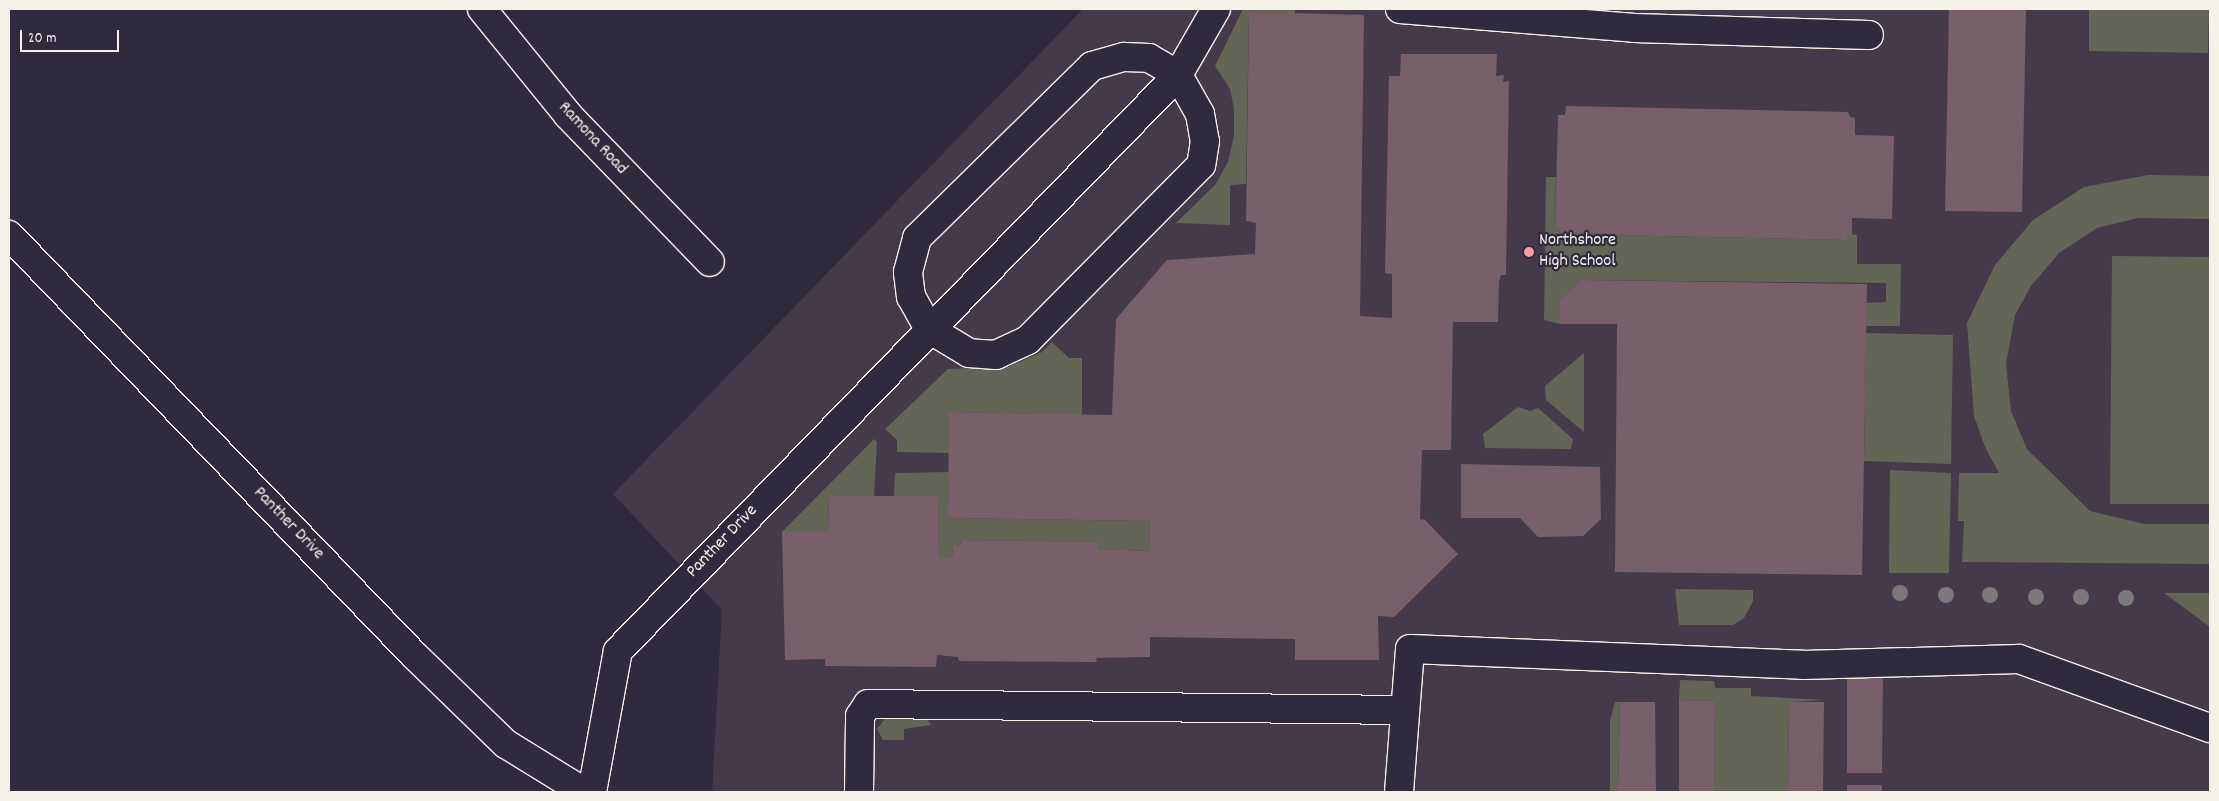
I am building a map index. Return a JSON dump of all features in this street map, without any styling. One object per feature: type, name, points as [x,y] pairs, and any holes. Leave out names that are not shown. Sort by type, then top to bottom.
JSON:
[{"type":"street","name":"Ramona Road","points":[[482,9],[568,114],[710,262]]},
{"type":"street","name":"Panther Drive","points":[[592,792],[618,651],[928,329],[1178,75],[1216,9]]},
{"type":"street","points":[[1400,9],[1634,28],[1869,35]]},
{"type":"street","points":[[1124,57],[1149,58],[1178,75],[1200,114],[1205,141],[1201,165],[1174,193],[1028,340],[996,355],[969,354],[928,329],[911,297],[910,289],[908,272],[917,238],[1092,66],[1124,57]]},
{"type":"street","name":"Panther Drive","points":[[9,235],[407,648],[506,744],[584,792]]},
{"type":"street","points":[[1399,792],[1410,649],[1803,665],[2019,659],[2210,728]]},
{"type":"street","points":[[859,792],[860,716],[868,704],[1405,710]]},
{"type":"shaded area","name":"Northshore High School","points":[[1083,9],[2210,9],[2210,792],[712,792],[722,610],[613,494]]},
{"type":"green space","points":[[1243,9],[1295,9],[1295,14],[1249,13],[1246,184],[1230,185],[1230,225],[1176,223],[1215,185],[1228,162],[1234,136],[1234,109],[1230,89],[1215,66]]},
{"type":"green space","points":[[2089,9],[2209,9],[2208,53],[2089,51]]},
{"type":"green space","points":[[2148,175],[2210,176],[2210,219],[2138,218],[2097,228],[2059,253],[2031,286],[2015,315],[2006,364],[2011,411],[2027,449],[2090,511],[2144,524],[2210,524],[2210,564],[1962,562],[1964,521],[1958,521],[1959,473],[1999,473],[1985,447],[1974,416],[1967,323],[1995,265],[2033,220],[2084,187]]},
{"type":"green space","points":[[1546,177],[1556,177],[1555,229],[1560,229],[1560,234],[1847,240],[1847,234],[1857,235],[1857,264],[1901,264],[1900,326],[1866,326],[1866,303],[1886,302],[1886,283],[1581,280],[1560,299],[1560,324],[1544,320]]},
{"type":"green space","points":[[2112,256],[2210,257],[2210,504],[2110,504]]},
{"type":"green space","points":[[1866,333],[1953,335],[1951,464],[1864,461]]},
{"type":"green space","points":[[1052,342],[1069,358],[1082,358],[1082,415],[949,412],[949,453],[897,452],[897,440],[885,429],[948,369],[1010,366],[1042,352]]},
{"type":"green space","points":[[1584,353],[1584,432],[1546,400],[1545,386]]},
{"type":"green space","points":[[1518,407],[1530,411],[1538,408],[1573,439],[1571,449],[1485,448],[1483,434]]},
{"type":"green space","points":[[874,439],[877,442],[874,496],[829,496],[828,532],[782,532]]},
{"type":"green space","points":[[1890,470],[1951,473],[1949,573],[1889,573]]},
{"type":"green space","points":[[949,472],[948,518],[1150,521],[1149,551],[1098,549],[1098,542],[961,540],[960,546],[953,546],[952,558],[939,558],[938,497],[894,496],[895,473]]},
{"type":"green space","points":[[1675,589],[1753,590],[1753,601],[1744,618],[1733,625],[1679,625]]},
{"type":"green space","points":[[2164,593],[2210,593],[2210,627]]},
{"type":"green space","points":[[1680,680],[1714,681],[1715,688],[1751,688],[1751,696],[1824,700],[1789,702],[1788,792],[1714,792],[1715,701],[1679,700]]},
{"type":"green space","points":[[1615,702],[1620,702],[1618,792],[1610,792],[1610,721]]},
{"type":"green space","points":[[885,719],[927,719],[931,725],[904,729],[904,740],[883,740],[877,729]]},
{"type":"building","points":[[1949,9],[2026,9],[2022,212],[1945,211]]},
{"type":"building","points":[[1249,12],[1364,15],[1360,316],[1392,318],[1392,274],[1385,273],[1389,76],[1400,76],[1401,54],[1497,54],[1496,76],[1504,75],[1503,82],[1509,81],[1506,275],[1501,275],[1499,281],[1498,322],[1453,322],[1451,450],[1422,450],[1420,519],[1425,520],[1458,554],[1394,617],[1378,616],[1379,660],[1295,660],[1295,639],[1150,637],[1150,657],[1096,658],[1097,662],[959,661],[958,657],[937,655],[936,667],[825,666],[825,659],[785,660],[782,532],[828,532],[829,496],[938,496],[939,558],[952,558],[953,546],[960,546],[961,540],[1099,542],[1098,549],[1149,551],[1150,521],[948,518],[949,412],[1112,415],[1116,319],[1167,260],[1255,254],[1256,223],[1246,221]]},
{"type":"building","points":[[1566,106],[1848,112],[1850,117],[1855,118],[1855,135],[1894,136],[1892,219],[1852,218],[1852,235],[1847,234],[1847,240],[1560,234],[1560,229],[1555,229],[1558,115],[1565,115]]},
{"type":"building","points":[[1581,280],[1867,284],[1862,575],[1615,572],[1617,324],[1560,324],[1560,299]]},
{"type":"building","points":[[1461,464],[1600,467],[1601,519],[1583,536],[1538,537],[1520,518],[1461,518]]},
{"type":"building","points":[[1847,675],[1883,676],[1882,773],[1847,773]]},
{"type":"building","points":[[1679,700],[1715,701],[1714,792],[1679,792]]},
{"type":"building","points":[[1620,702],[1655,702],[1656,792],[1618,792]]},
{"type":"building","points":[[1789,702],[1824,702],[1823,792],[1788,792]]},
{"type":"building","points":[[1847,785],[1882,785],[1882,792],[1847,792]]},
{"type":"place","name":"Northshore High School","points":[[1529,252]]}]
